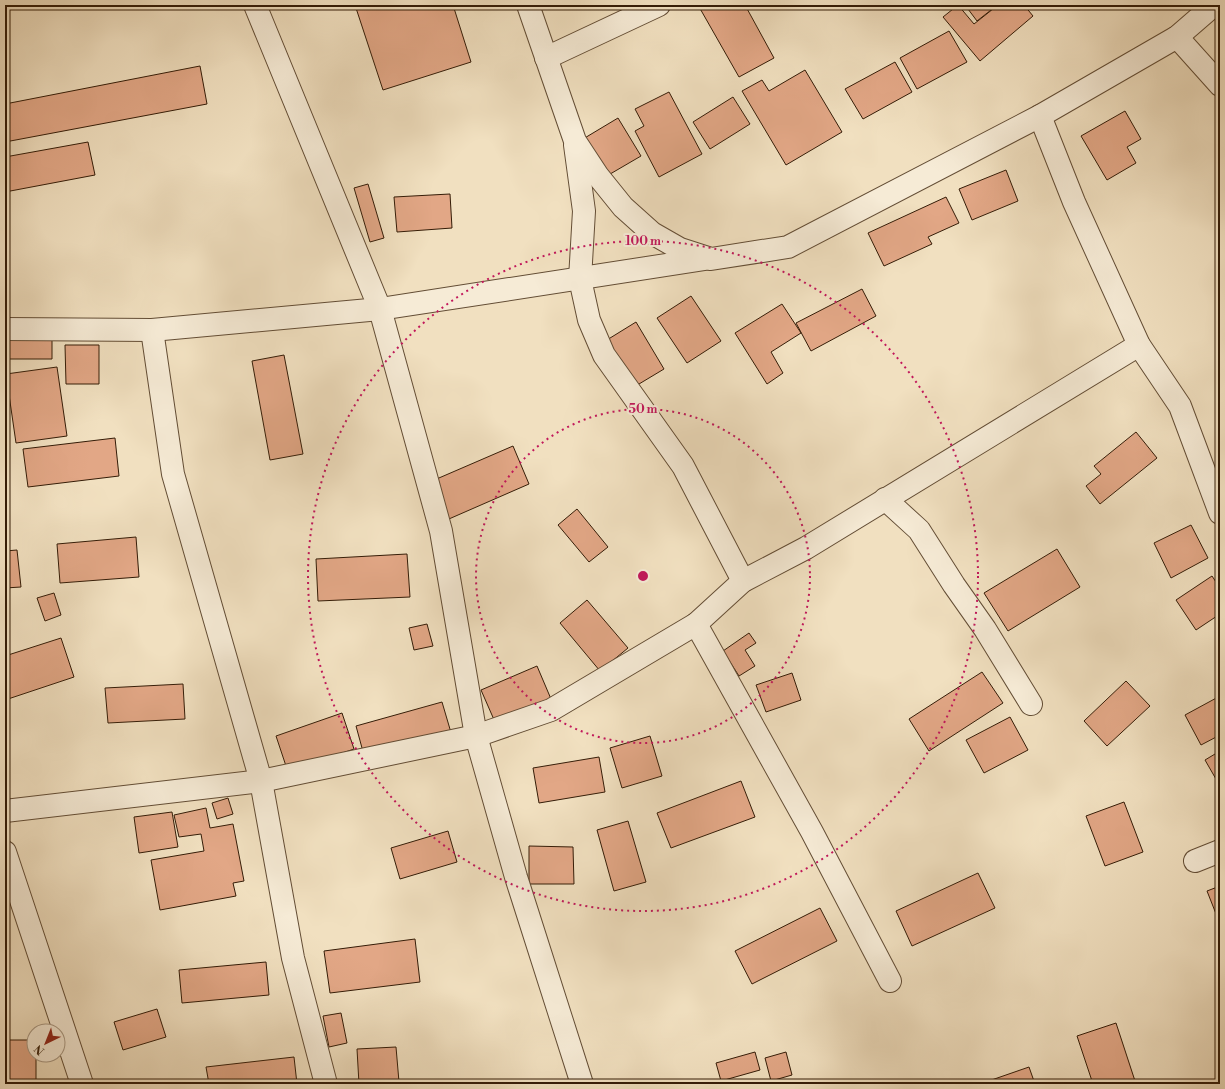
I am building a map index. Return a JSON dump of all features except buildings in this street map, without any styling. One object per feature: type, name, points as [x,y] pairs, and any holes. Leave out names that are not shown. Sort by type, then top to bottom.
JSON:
[{"type":"street","points":[[255,5],[380,309],[441,531],[476,736],[516,877],[582,1084]]},
{"type":"street","points":[[528,5],[575,141],[584,211],[580,279],[589,320],[604,355],[682,466],[743,581]]},
{"type":"street","points":[[546,58],[659,5]]},
{"type":"street","points":[[5,329],[152,330],[380,309],[788,247],[1040,116],[1177,36],[1214,5]]},
{"type":"street","points":[[1177,36],[1220,85]]},
{"type":"street","points":[[1040,116],[1074,202],[1139,345],[1180,406],[1220,513]]},
{"type":"street","points":[[575,141],[598,176],[623,207],[652,233],[680,249],[711,258]]},
{"type":"street","points":[[152,330],[173,474],[261,781],[294,958],[326,1084]]},
{"type":"street","points":[[5,811],[261,781],[476,736],[551,710],[696,624],[743,581],[806,548],[1139,345]]},
{"type":"street","points":[[885,499],[918,530],[985,629],[1031,704]]},
{"type":"street","points":[[696,624],[812,832],[890,981]]},
{"type":"street","points":[[1195,861],[1220,851]]},
{"type":"street","points":[[5,852],[82,1084]]}]
